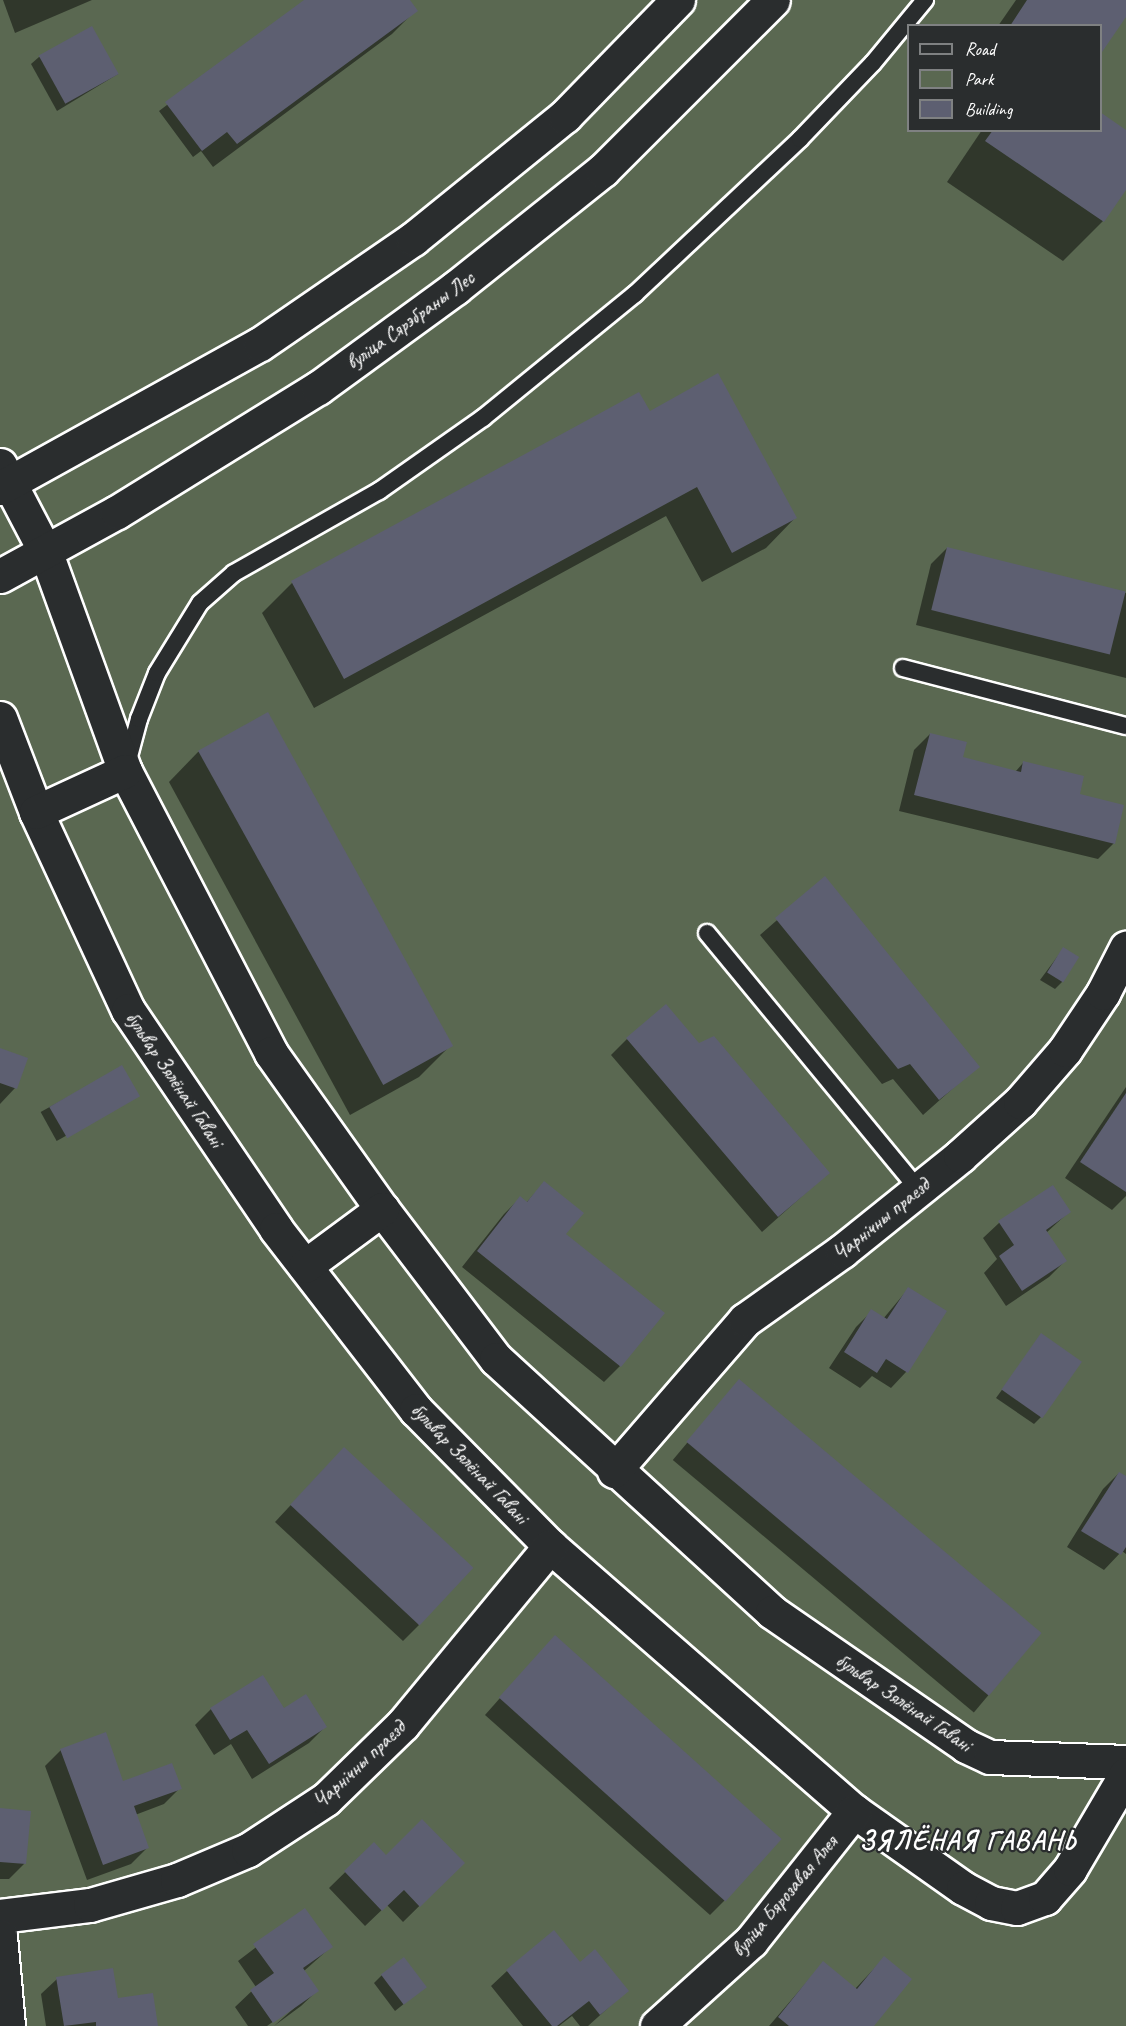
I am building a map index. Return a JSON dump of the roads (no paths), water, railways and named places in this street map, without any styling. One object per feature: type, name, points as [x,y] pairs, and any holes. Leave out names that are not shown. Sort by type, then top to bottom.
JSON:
[{"type":"street","points":[[3,479],[260,344],[413,239],[564,116],[678,0]]},
{"type":"street","name":"вуліца Сярэбраны Лес","points":[[0,576],[46,553],[318,388],[455,288],[603,170],[773,0]]},
{"type":"street","name":"бульвар Зялёнай Гавані","points":[[3,479],[46,553],[125,771],[271,1053],[382,1209],[496,1359],[614,1471],[771,1612],[966,1746],[990,1757],[1126,1762]]},
{"type":"street","name":"бульвар Зялёнай Гавані","points":[[0,717],[36,812],[128,1010],[305,1266],[416,1410],[550,1546],[854,1811],[963,1888],[992,1903],[1017,1908],[1045,1898],[1070,1869],[1126,1774]]},
{"type":"street","points":[[36,812],[125,771]]},
{"type":"street","name":"Чарнічны праезд","points":[[614,1471],[745,1320],[842,1251],[1020,1102],[1065,1050],[1103,993],[1126,948]]},
{"type":"street","points":[[305,1266],[382,1209]]},
{"type":"street","name":"Чарнічны праезд","points":[[0,1916],[90,1905],[177,1880],[248,1850],[326,1799],[403,1724],[550,1546]]},
{"type":"street","name":"вуліца Бярозавая Алея","points":[[657,2026],[751,1941],[854,1811]]},
{"type":"street","points":[[0,1936],[8,2026]]},
{"type":"lane","points":[[125,771],[139,719],[157,673],[200,603],[234,573],[379,491],[483,418],[635,294],[800,139],[873,63],[925,0]]},
{"type":"lane","points":[[903,668],[1126,726]]},
{"type":"lane","points":[[707,933],[918,1189]]},
{"type":"district","name":"ЗЯЛЁНАЯ ГАВАНЬ","points":[[968,1841]]}]
